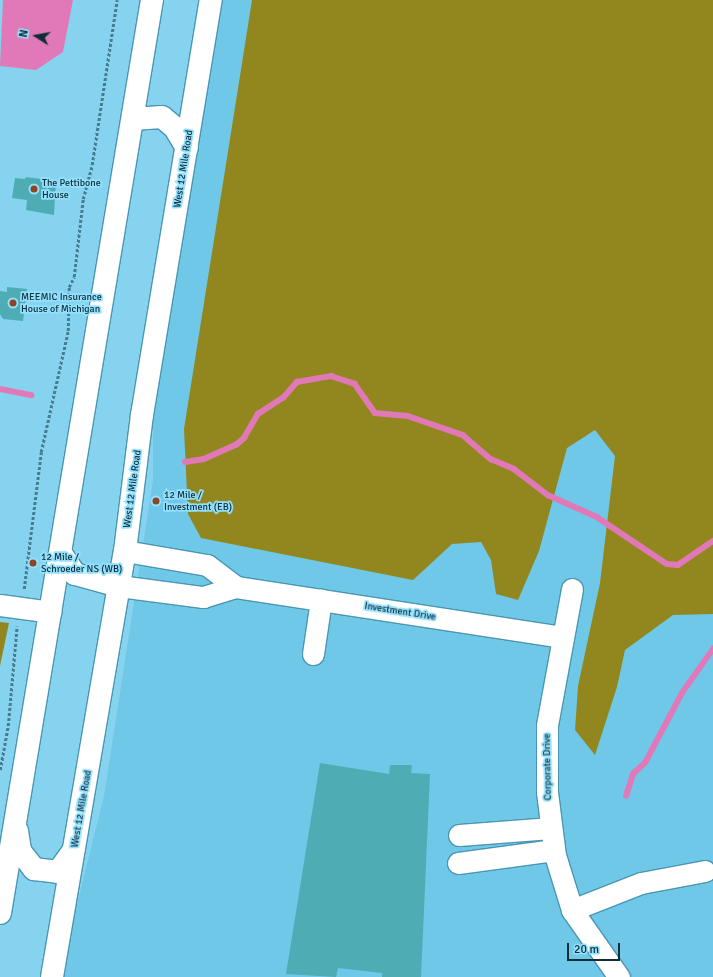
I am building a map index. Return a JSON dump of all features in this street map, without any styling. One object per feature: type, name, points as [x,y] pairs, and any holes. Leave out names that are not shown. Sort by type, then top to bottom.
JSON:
[{"type":"main road","points":[[0,913],[62,555],[152,0]]},
{"type":"main road","name":"West 12 Mile Road","points":[[52,977],[125,551],[142,415],[212,0]]},
{"type":"main road","points":[[133,119],[162,117],[175,128],[187,148]]},
{"type":"main road","points":[[62,555],[75,574],[119,586]]},
{"type":"main road","points":[[16,824],[20,851],[34,869],[58,872],[75,847]]},
{"type":"street","name":"Investment Drive","points":[[125,551],[207,565],[236,587]]},
{"type":"street","name":"Investment Drive","points":[[119,586],[203,597],[236,587],[563,638]]},
{"type":"street","name":"Corporate Drive","points":[[572,589],[548,725],[547,792],[554,850],[572,910],[619,977]]},
{"type":"street","points":[[313,654],[321,600]]},
{"type":"street","points":[[0,605],[51,612]]},
{"type":"street","points":[[459,835],[552,828]]},
{"type":"street","points":[[458,863],[554,850]]},
{"type":"street","points":[[572,910],[641,883],[705,871]]},
{"type":"path","points":[[0,770],[41,452],[68,331],[69,287],[74,277],[84,188],[92,165],[118,0]]},
{"type":"shaded area","points":[[3,0],[73,0],[63,52],[36,70],[0,66]]},
{"type":"shaded area","points":[[221,0],[713,0],[713,977],[63,977],[73,920],[104,796],[153,480],[153,416]]},
{"type":"shaded area","points":[[252,0],[713,0],[713,614],[673,615],[625,650],[617,687],[595,755],[575,730],[578,686],[600,583],[615,456],[595,430],[567,448],[539,551],[518,600],[496,594],[491,560],[481,542],[452,544],[413,580],[201,538],[188,514],[184,429]]},
{"type":"shaded area","points":[[0,622],[9,623],[0,666]]},
{"type":"building","name":"The Pettibone House","points":[[26,177],[56,181],[54,215],[26,210],[27,200],[12,198],[15,178],[25,179]]},
{"type":"building","name":"MEEMIC Insurance House of Michigan","points":[[7,287],[27,289],[23,321],[3,319],[0,314],[0,291],[7,292]]},
{"type":"building","points":[[320,763],[389,774],[390,765],[412,765],[411,773],[430,774],[421,977],[382,977],[382,973],[338,968],[336,977],[286,974]]},
{"type":"waterway","points":[[185,462],[204,459],[236,445],[244,438],[258,414],[283,398],[297,382],[331,376],[355,384],[375,413],[408,416],[463,435],[491,459],[514,469],[548,495],[597,517],[667,564],[678,565],[713,541]]},
{"type":"waterway","points":[[0,389],[31,395]]},
{"type":"waterway","points":[[626,796],[633,774],[645,763],[682,693],[713,649]]},
{"type":"place","name":"The Pettibone House","points":[[34,189]]},
{"type":"place","name":"MEEMIC Insurance House of Michigan","points":[[13,303]]},
{"type":"place","name":"12 Mile / Investment (EB)","points":[[156,501]]},
{"type":"place","name":"12 Mile / Schroeder NS (WB)","points":[[33,563]]}]
